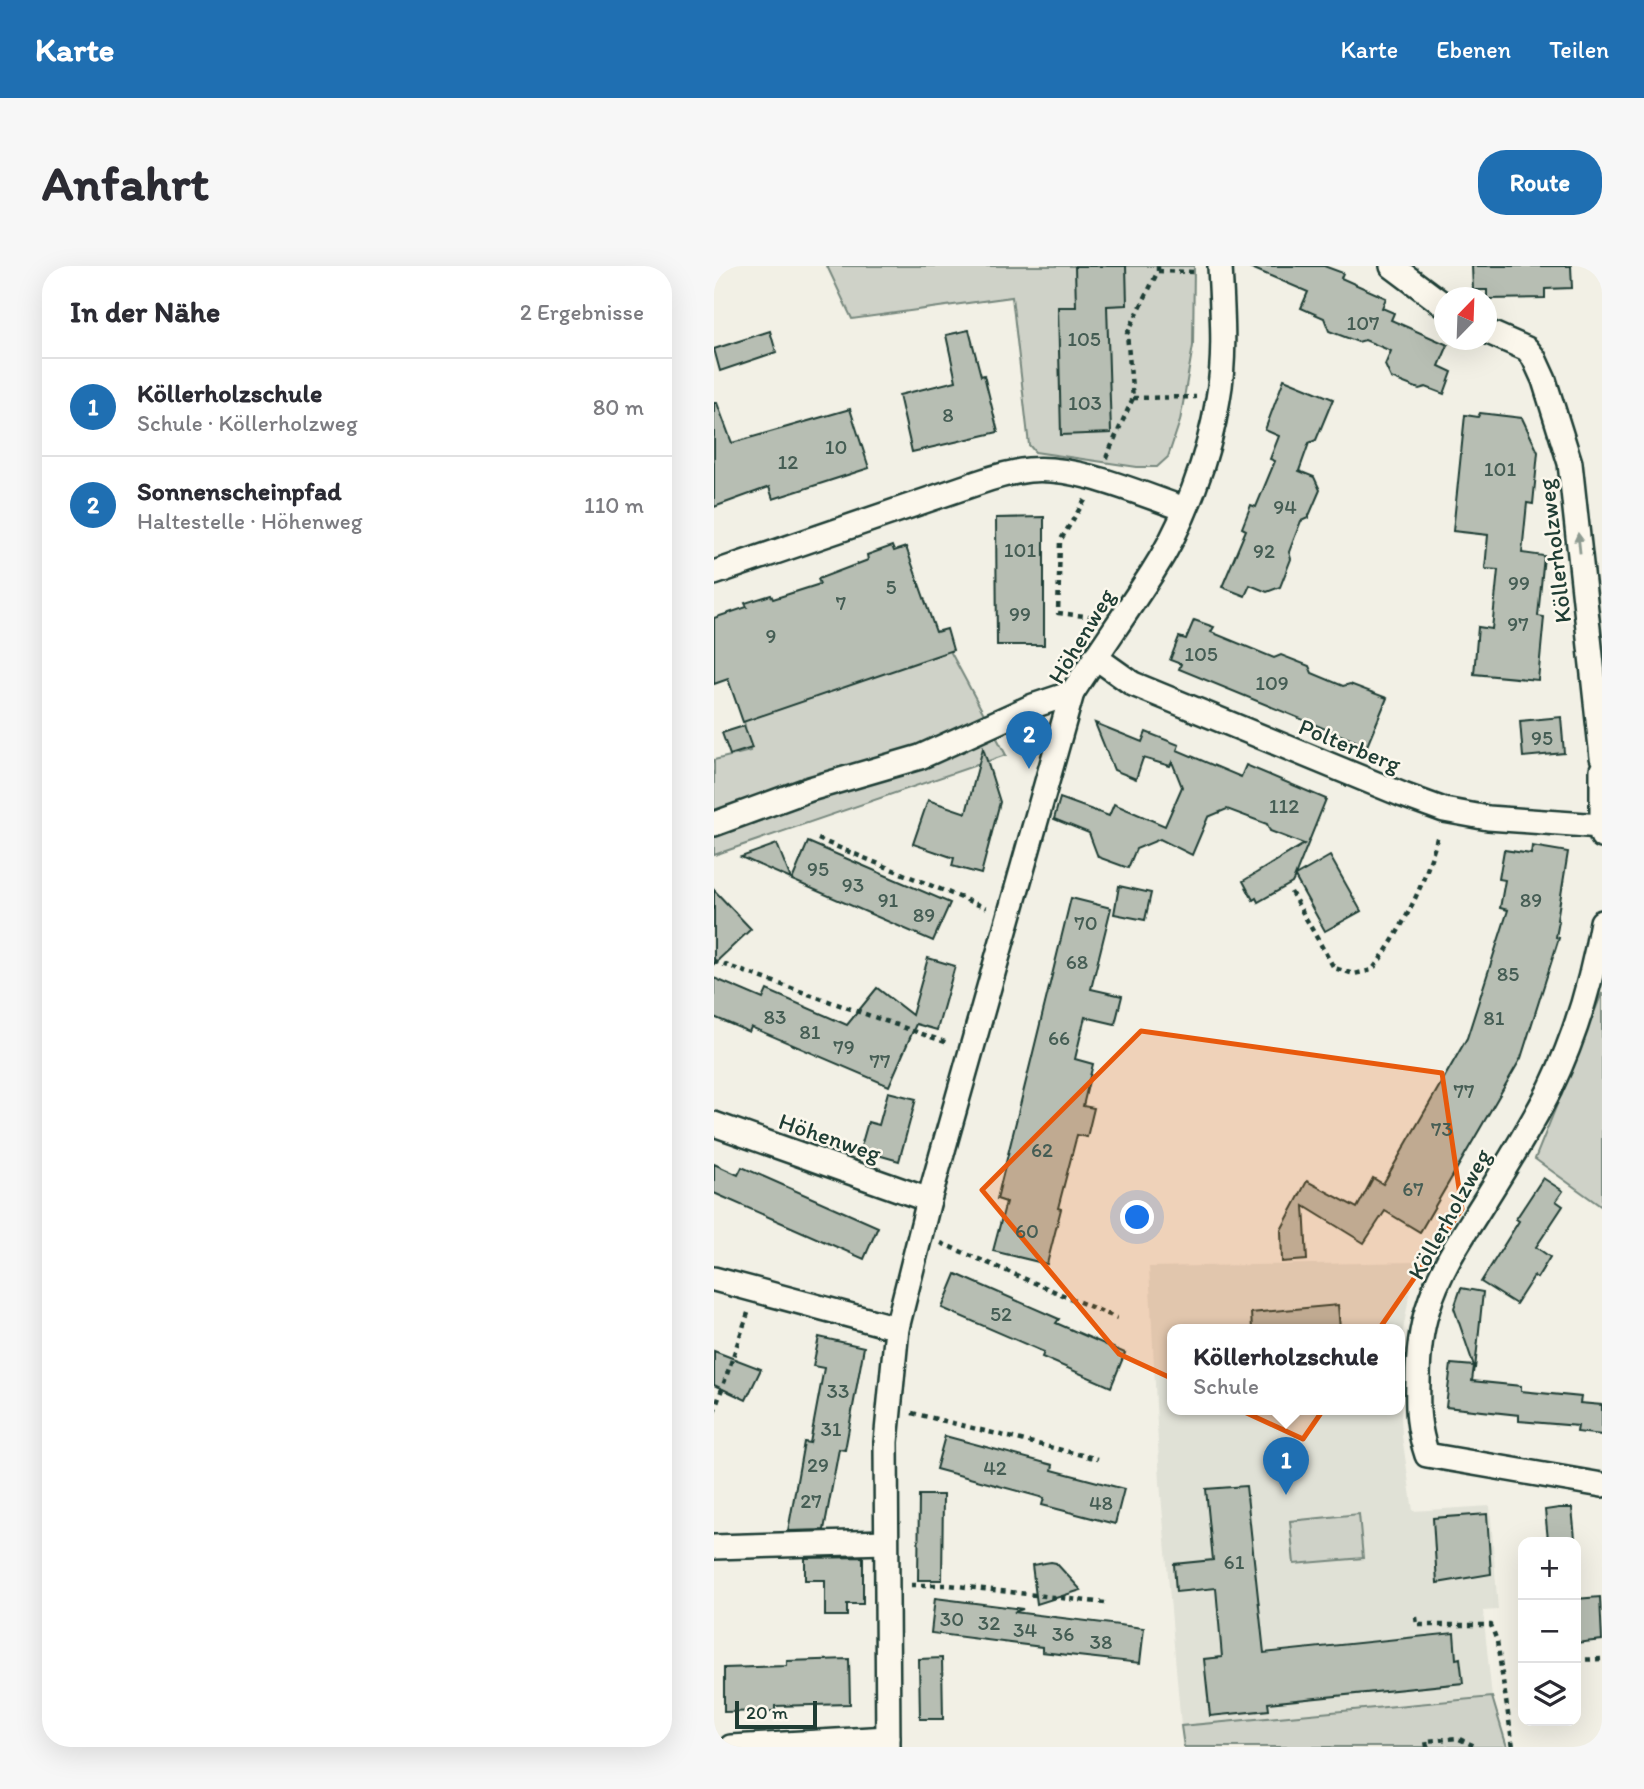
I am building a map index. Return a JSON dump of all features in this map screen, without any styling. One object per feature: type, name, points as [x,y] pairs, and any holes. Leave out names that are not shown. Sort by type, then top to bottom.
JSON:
[{"type":"street","points":[[1392,266],[1434,298]]},
{"type":"street","name":"Höhenweg","points":[[888,1742],[888,1408],[897,1328],[929,1200],[1072,693],[1153,571],[1199,475],[1219,397],[1222,348],[1221,269]]},
{"type":"street","name":"Köllerholzweg","points":[[1497,336],[1527,349],[1534,358],[1544,380],[1570,463],[1602,757]]},
{"type":"street","points":[[714,573],[977,482],[1003,474],[1032,470],[1097,479],[1185,509]]},
{"type":"street","name":"Polterberg","points":[[1095,657],[1133,684],[1444,810],[1488,818],[1601,826]]},
{"type":"street","points":[[714,824],[810,789],[920,757],[1033,706],[1072,693]]},
{"type":"street","points":[[1602,770],[1602,836]]},
{"type":"street","name":"Köllerholzweg","points":[[1602,922],[1591,980],[1566,1053],[1517,1147],[1452,1253],[1428,1308],[1419,1356],[1417,1415],[1427,1455],[1602,1485]]},
{"type":"street","name":"Höhenweg","points":[[714,1124],[929,1200]]},
{"type":"street","points":[[714,1279],[897,1328]]},
{"type":"street","points":[[714,1547],[886,1542]]},
{"type":"street","points":[[731,1747],[888,1742]]},
{"type":"path","points":[[1158,271],[1221,269]]},
{"type":"path","points":[[1133,398],[1219,397]]},
{"type":"path","points":[[1292,892],[1334,968],[1354,974],[1372,970],[1398,932],[1433,857],[1444,810]]},
{"type":"path","points":[[818,839],[1010,918]]},
{"type":"path","points":[[714,961],[971,1052]]},
{"type":"path","points":[[921,1235],[1117,1318]]},
{"type":"path","points":[[714,1412],[755,1292]]},
{"type":"path","points":[[888,1408],[1098,1459]]},
{"type":"path","points":[[887,1585],[949,1585],[1105,1603]]},
{"type":"path","points":[[1416,1617],[1417,1625],[1491,1625],[1497,1641],[1513,1747]]},
{"type":"path","points":[[1581,1660],[1602,1659]]},
{"type":"path","points":[[1427,1747],[1426,1741],[1457,1738],[1477,1747]]},
{"type":"highlighted area","points":[[1141,1031],[1442,1073],[1462,1209],[1303,1439],[1119,1354],[982,1190]]},
{"type":"shaded area","points":[[827,266],[1194,266],[1193,346],[1180,421],[1168,457],[1157,467],[1137,467],[1035,452],[1029,445],[1012,297],[852,319]]},
{"type":"shaded area","points":[[949,649],[1006,755],[714,855],[714,760],[750,751],[744,721]]},
{"type":"shaded area","points":[[1602,993],[1602,1207],[1535,1159]]},
{"type":"shaded area","points":[[1415,1262],[1404,1324],[1167,1324],[1167,1415],[1401,1415],[1413,1511],[1490,1506],[1498,1610],[1483,1611],[1492,1697],[1181,1726],[1160,1483],[1149,1267]]},
{"type":"shaded area","points":[[1359,1514],[1363,1558],[1294,1564],[1290,1521]]},
{"type":"shaded area","points":[[1492,1697],[1507,1747],[1184,1747],[1181,1726]]},
{"type":"building","points":[[1075,266],[1126,266],[1127,305],[1107,306],[1111,433],[1061,435],[1058,307],[1076,307]]},
{"type":"building","points":[[1247,266],[1324,266],[1343,273],[1341,278],[1386,298],[1382,308],[1394,313],[1391,320],[1434,339],[1434,350],[1446,350],[1439,366],[1452,372],[1444,394],[1426,387],[1419,389],[1391,378],[1385,365],[1391,351],[1365,340],[1358,342],[1329,331],[1324,318],[1301,308],[1308,292]]},
{"type":"building","points":[[1472,266],[1571,266],[1572,288],[1545,289],[1545,298],[1497,299],[1497,287],[1473,287]]},
{"type":"building","points":[[969,330],[981,376],[984,375],[998,432],[912,452],[899,395],[956,381],[946,335]]},
{"type":"building","points":[[770,331],[776,352],[720,371],[714,349]]},
{"type":"building","points":[[1284,379],[1333,399],[1316,440],[1309,443],[1299,471],[1314,477],[1320,490],[1308,518],[1301,521],[1280,587],[1267,592],[1250,585],[1245,596],[1222,587],[1246,530],[1242,528],[1251,505],[1256,507],[1275,461],[1270,459],[1279,436],[1265,430]]},
{"type":"building","points":[[714,403],[717,403],[732,443],[850,409],[869,468],[773,499],[769,487],[714,507]]},
{"type":"building","points":[[1480,413],[1522,418],[1538,452],[1533,504],[1527,503],[1522,553],[1544,556],[1538,616],[1544,617],[1538,680],[1474,674],[1478,627],[1492,629],[1498,570],[1485,569],[1488,535],[1453,531],[1465,415],[1478,417]]},
{"type":"building","points":[[1044,517],[1044,645],[997,645],[996,518]]},
{"type":"building","points":[[892,546],[894,551],[906,547],[936,632],[947,629],[953,650],[743,722],[728,679],[714,684],[714,618],[747,607],[745,603],[771,595],[773,599],[820,584],[818,579],[868,560],[867,555]]},
{"type":"building","points":[[1194,620],[1214,627],[1211,632],[1274,658],[1281,655],[1309,666],[1312,673],[1343,686],[1350,684],[1387,698],[1367,746],[1179,669],[1181,664],[1170,660],[1179,637],[1186,639]]},
{"type":"building","points":[[1561,717],[1564,753],[1523,757],[1520,721]]},
{"type":"building","points":[[1095,723],[1142,742],[1146,732],[1179,745],[1177,750],[1241,777],[1246,765],[1326,799],[1295,876],[1330,856],[1361,911],[1325,931],[1295,877],[1292,883],[1258,902],[1256,898],[1253,900],[1243,881],[1304,844],[1270,831],[1267,824],[1227,809],[1208,817],[1192,855],[1160,839],[1136,849],[1128,868],[1098,857],[1089,833],[1054,819],[1060,798],[1109,816],[1114,804],[1165,826],[1182,787],[1172,762],[1170,766],[1143,758],[1136,779],[1114,770]]},
{"type":"building","points":[[744,726],[752,748],[730,755],[722,733]]},
{"type":"building","points":[[983,748],[1000,802],[981,874],[952,866],[954,858],[913,844],[928,800],[966,813]]},
{"type":"building","points":[[808,842],[950,903],[933,941],[792,880]]},
{"type":"building","points":[[777,844],[791,879],[741,857]]},
{"type":"building","points":[[1532,846],[1568,852],[1557,920],[1556,937],[1559,938],[1521,1058],[1420,1232],[1385,1211],[1364,1243],[1304,1206],[1307,1260],[1282,1262],[1281,1230],[1307,1181],[1357,1208],[1373,1178],[1383,1184],[1467,1038],[1508,910],[1500,908],[1505,880],[1499,879],[1504,850],[1531,854]]},
{"type":"building","points":[[1119,886],[1151,893],[1145,920],[1114,914]]},
{"type":"building","points":[[714,890],[751,929],[714,964]]},
{"type":"building","points":[[1071,898],[1111,908],[1091,989],[1122,996],[1115,1024],[1085,1017],[1075,1059],[1093,1064],[1083,1106],[1094,1108],[1087,1137],[1077,1135],[1047,1264],[993,1251],[1006,1202],[997,1199]]},
{"type":"building","points":[[928,958],[955,966],[937,1030],[916,1024],[889,1086],[751,1027],[749,1032],[714,1017],[714,978],[763,999],[767,990],[847,1025],[877,988],[912,1015]]},
{"type":"building","points":[[888,1092],[916,1099],[899,1161],[860,1150],[868,1122],[879,1125]]},
{"type":"building","points":[[714,1164],[738,1175],[742,1167],[878,1227],[864,1259],[714,1193]]},
{"type":"building","points":[[1543,1178],[1563,1191],[1556,1201],[1563,1206],[1536,1247],[1550,1257],[1516,1304],[1481,1282],[1519,1221],[1516,1219]]},
{"type":"building","points":[[956,1274],[1059,1319],[1056,1323],[1125,1353],[1111,1387],[1042,1357],[1044,1352],[942,1308]]},
{"type":"building","points":[[1461,1288],[1483,1292],[1475,1369],[1454,1308]]},
{"type":"building","points":[[1338,1305],[1340,1324],[1252,1324],[1251,1313]]},
{"type":"building","points":[[819,1337],[864,1347],[845,1450],[839,1449],[824,1530],[788,1531],[804,1442],[810,1443],[824,1368],[813,1366]]},
{"type":"building","points":[[714,1351],[761,1369],[746,1400],[714,1385]]},
{"type":"building","points":[[1451,1364],[1474,1366],[1472,1381],[1521,1386],[1521,1391],[1581,1397],[1580,1403],[1602,1405],[1602,1435],[1577,1432],[1578,1426],[1519,1421],[1519,1415],[1446,1407]]},
{"type":"building","points":[[945,1436],[1053,1465],[1052,1470],[1124,1489],[1115,1524],[1042,1505],[1044,1498],[936,1469]]},
{"type":"building","points":[[1246,1486],[1264,1653],[1454,1633],[1456,1659],[1460,1658],[1463,1683],[1268,1703],[1269,1710],[1210,1716],[1204,1659],[1222,1657],[1216,1588],[1176,1592],[1174,1564],[1213,1560],[1206,1489]]},
{"type":"building","points":[[919,1495],[943,1495],[942,1580],[918,1580]]},
{"type":"building","points":[[1572,1508],[1575,1537],[1548,1537],[1545,1510]]},
{"type":"building","points":[[1487,1514],[1491,1574],[1437,1583],[1433,1518]]},
{"type":"building","points":[[863,1557],[863,1604],[847,1604],[847,1616],[825,1616],[825,1580],[805,1580],[805,1558]]},
{"type":"building","points":[[1056,1563],[1081,1590],[1037,1604],[1032,1565]]},
{"type":"building","points":[[1600,1597],[1602,1640],[1581,1642],[1581,1599]]},
{"type":"building","points":[[935,1598],[1023,1609],[1014,1612],[1144,1628],[1140,1663],[1042,1652],[1042,1647],[931,1633]]},
{"type":"building","points":[[942,1658],[943,1719],[920,1719],[919,1659]]},
{"type":"building","points":[[849,1659],[850,1704],[775,1706],[775,1711],[724,1712],[724,1668],[787,1666],[787,1661]]},
{"type":"place","name":"Sonnenscheinpfad","points":[[1029,769]]},
{"type":"place","name":"Köllerholzschule","points":[[1286,1495]]}]
